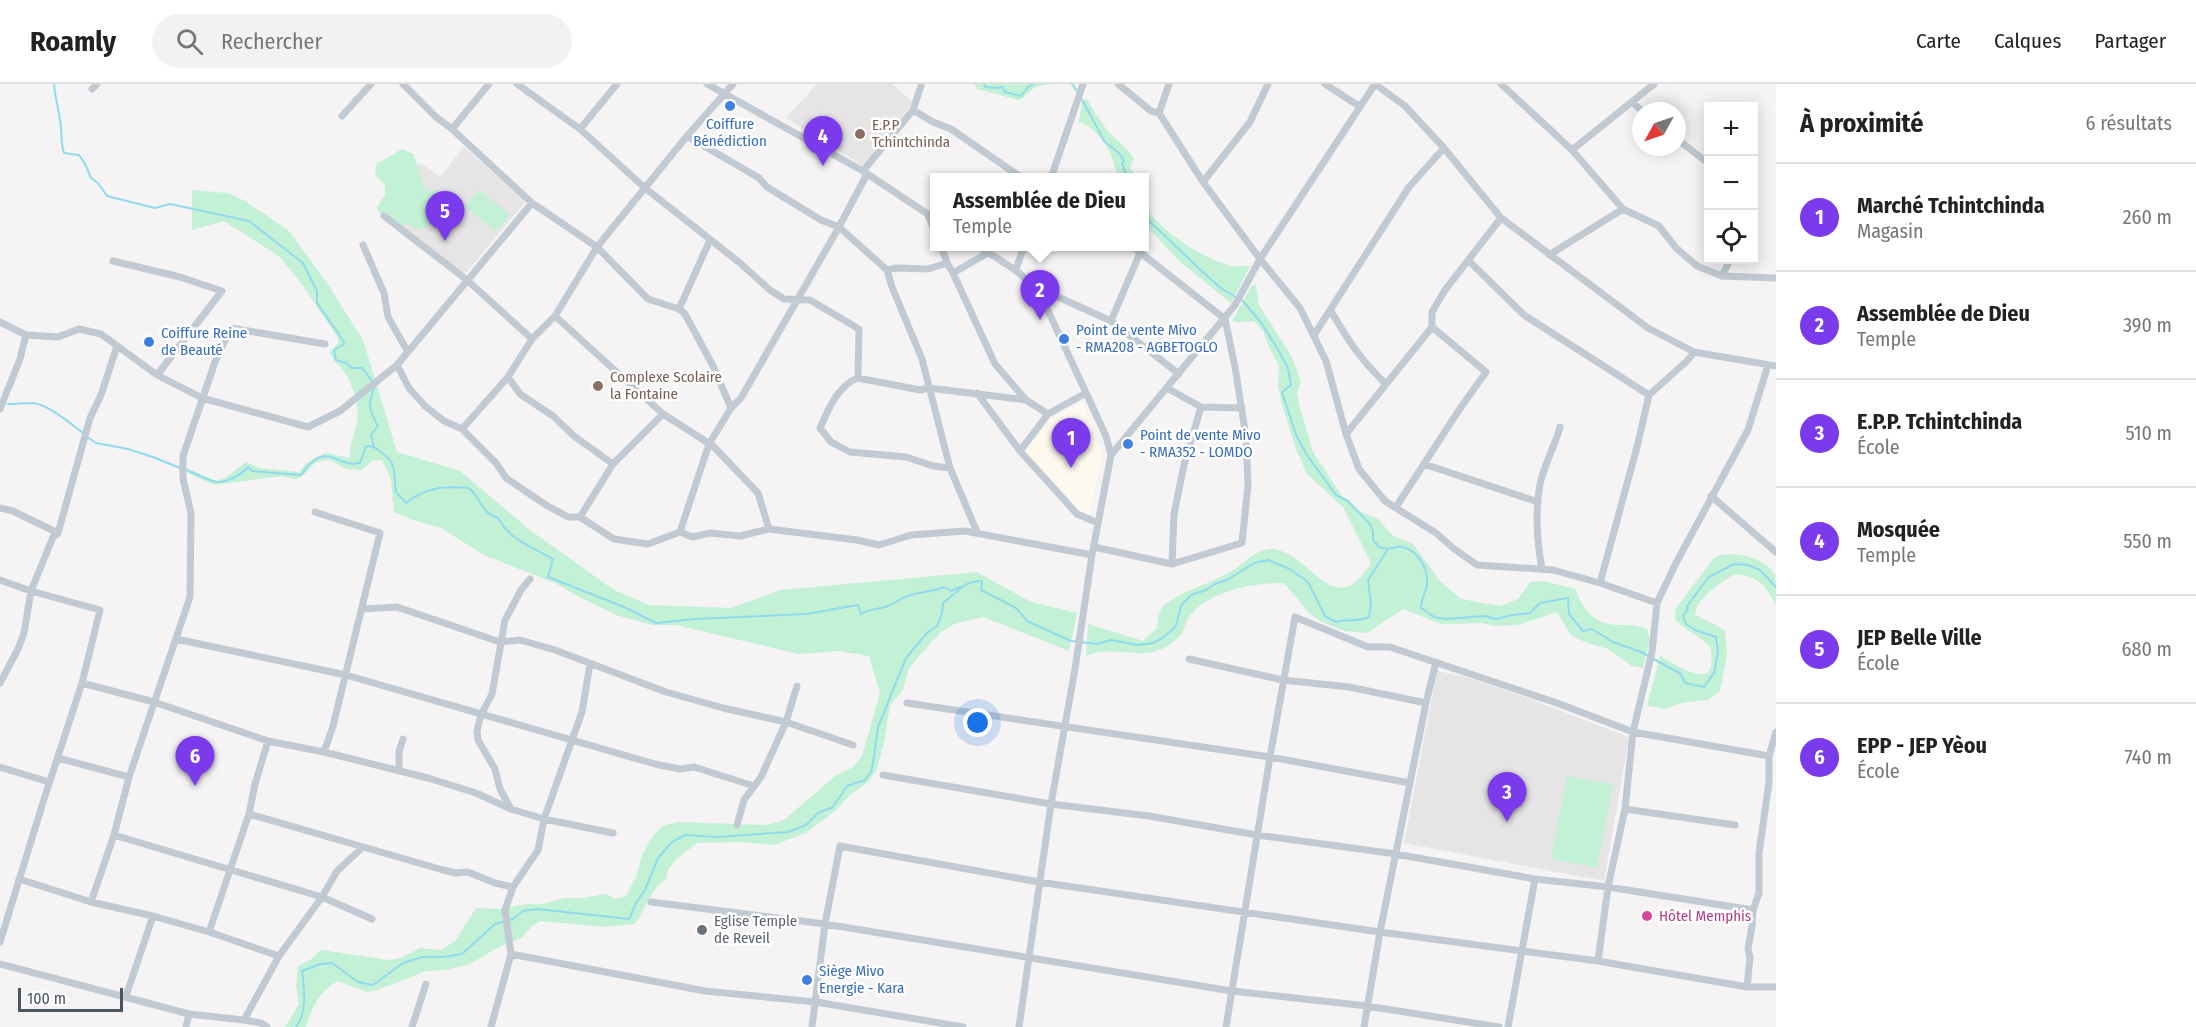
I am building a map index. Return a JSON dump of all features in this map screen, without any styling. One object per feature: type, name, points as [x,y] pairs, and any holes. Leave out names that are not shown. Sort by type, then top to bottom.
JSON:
[{"type":"street","points":[[342,116],[371,84]]},
{"type":"street","points":[[404,84],[436,117],[532,203],[597,247],[648,299],[680,309],[685,314],[713,366],[731,408]]},
{"type":"street","points":[[452,129],[489,84]]},
{"type":"street","points":[[517,84],[580,129],[645,189],[770,290],[784,299],[810,300],[859,328],[858,378]]},
{"type":"street","points":[[580,129],[617,84]]},
{"type":"street","points":[[707,84],[865,173],[930,216]]},
{"type":"street","points":[[462,429],[508,377],[532,339],[555,315],[597,247],[687,136],[733,84]]},
{"type":"street","points":[[1052,173],[1083,84]]},
{"type":"street","points":[[1118,84],[1151,111],[1159,113],[1203,182],[1260,259],[1300,308],[1326,361],[1359,469],[1385,501],[1436,532],[1453,548],[1477,565],[1553,570],[1600,583],[1657,603]]},
{"type":"street","points":[[1159,113],[1169,84]]},
{"type":"street","points":[[1203,182],[1250,122],[1268,84]]},
{"type":"street","points":[[1325,84],[1359,106]]},
{"type":"street","points":[[1111,455],[1235,305],[1260,259],[1375,84],[1405,106],[1444,148],[1501,218],[1648,328],[1694,352],[1776,366]]},
{"type":"street","points":[[1501,84],[1572,150],[1623,209],[1659,226],[1676,248],[1697,266],[1722,276],[1776,278]]},
{"type":"street","points":[[1572,150],[1654,84]]},
{"type":"street","points":[[680,532],[709,444],[731,408],[741,398],[798,301],[839,227],[865,173],[913,110],[921,86]]},
{"type":"street","points":[[913,110],[951,129],[1016,173]]},
{"type":"street","points":[[687,136],[759,178],[767,188],[821,220],[839,227],[887,270],[894,294],[922,359],[950,468],[977,532]]},
{"type":"street","points":[[1686,146],[1704,160]]},
{"type":"street","points":[[1314,335],[1409,187],[1444,148]]},
{"type":"street","points":[[0,322],[26,335],[58,336],[79,329],[101,334],[157,375],[202,398],[308,427],[340,411],[397,364],[532,203]]},
{"type":"street","points":[[1549,255],[1623,209]]},
{"type":"street","points":[[927,214],[930,221]]},
{"type":"street","points":[[384,216],[467,280],[532,339]]},
{"type":"street","points":[[1347,434],[1432,327],[1432,312],[1445,290],[1501,218]]},
{"type":"street","points":[[680,309],[710,240]]},
{"type":"street","points":[[363,245],[384,293],[388,317],[408,352]]},
{"type":"street","points":[[942,251],[946,263],[953,273],[996,364],[1026,400],[1048,414]]},
{"type":"street","points":[[984,251],[1016,269],[1034,286],[1044,302],[1106,436],[1111,455],[1051,804],[1019,1027]]},
{"type":"street","points":[[1016,269],[1022,251]]},
{"type":"street","points":[[397,364],[408,388],[425,406],[444,421],[462,429],[496,463],[506,478],[568,516],[580,517],[614,539],[648,544],[680,532],[692,537],[710,533],[740,536],[769,529],[879,545],[911,535],[977,532],[1172,564],[1242,543],[1248,485],[1246,437],[1225,319],[1138,251]]},
{"type":"street","points":[[1111,321],[1140,253]]},
{"type":"street","points":[[953,273],[988,254]]},
{"type":"street","points":[[113,261],[180,277],[222,291],[157,375]]},
{"type":"street","points":[[1469,261],[1524,315],[1649,395]]},
{"type":"street","points":[[887,270],[928,269],[946,263]]},
{"type":"street","points":[[1722,276],[1728,264]]},
{"type":"street","points":[[1034,286],[1111,321],[1179,374]]},
{"type":"street","points":[[1331,311],[1351,346],[1386,384]]},
{"type":"street","points":[[555,315],[663,414],[709,444],[758,493],[769,529]]},
{"type":"street","points":[[1396,507],[1486,372],[1432,327]]},
{"type":"street","points":[[91,902],[114,835],[129,777],[190,597],[191,513],[183,470],[183,456],[220,347],[231,328],[326,344]]},
{"type":"street","points":[[0,409],[20,359],[26,335]]},
{"type":"street","points":[[0,683],[2,671],[18,648],[24,633],[31,591],[53,537],[58,533],[90,418],[101,395],[117,346]]},
{"type":"street","points":[[1600,583],[1649,395],[1694,352]]},
{"type":"street","points":[[1598,960],[1608,887],[1625,809],[1634,732],[1650,666],[1657,603],[1711,496],[1748,430],[1768,365]]},
{"type":"street","points":[[508,377],[520,394],[553,416],[574,436],[613,464]]},
{"type":"street","points":[[950,468],[933,466],[906,458],[850,452],[831,442],[820,428],[829,408],[850,381],[858,378],[920,390],[929,388],[1026,400]]},
{"type":"street","points":[[1167,388],[1201,407],[1242,408]]},
{"type":"street","points":[[977,393],[1020,451],[1077,514],[1098,523]]},
{"type":"street","points":[[1020,451],[1048,414],[1086,393]]},
{"type":"street","points":[[1172,564],[1174,514],[1184,465],[1201,407]]},
{"type":"street","points":[[580,517],[613,464],[663,414]]},
{"type":"street","points":[[1542,569],[1538,545],[1538,502],[1541,483],[1560,427]]},
{"type":"street","points":[[1424,464],[1508,494],[1538,502]]},
{"type":"street","points":[[1711,496],[1776,552]]},
{"type":"street","points":[[0,508],[12,511],[58,533]]},
{"type":"street","points":[[315,512],[380,533],[363,609],[333,726],[324,752]]},
{"type":"street","points":[[511,809],[500,789],[495,769],[478,740],[477,731],[481,715],[492,694],[501,651],[500,642],[506,620],[521,590],[530,579]]},
{"type":"street","points":[[0,580],[100,610],[82,683],[0,942]]},
{"type":"street","points":[[363,609],[397,608],[500,642],[520,640],[666,692],[786,722],[854,745]]},
{"type":"street","points":[[1226,1027],[1295,617],[1368,647],[1390,647],[1557,703],[1634,732],[1769,756]]},
{"type":"street","points":[[176,639],[346,675],[655,764],[680,769],[694,767],[754,786]]},
{"type":"street","points":[[1189,659],[1283,680],[1349,687],[1426,703]]},
{"type":"street","points":[[1364,1027],[1380,932],[1436,662]]},
{"type":"street","points":[[491,1027],[511,954],[505,910],[513,887],[538,850],[544,819],[582,712],[590,664]]},
{"type":"street","points":[[82,683],[154,702],[268,741],[324,752],[476,793],[511,809],[544,819],[613,833]]},
{"type":"street","points":[[737,825],[744,800],[761,777],[786,722],[797,686]]},
{"type":"street","points":[[907,703],[1270,757],[1410,783]]},
{"type":"street","points":[[1747,987],[1750,957],[1748,949],[1753,910],[1759,893],[1759,853],[1769,782],[1769,756],[1776,732]]},
{"type":"street","points":[[399,771],[399,751],[403,739]]},
{"type":"street","points":[[209,932],[249,814],[268,741]]},
{"type":"street","points":[[58,758],[129,777]]},
{"type":"street","points":[[0,767],[49,782]]},
{"type":"street","points":[[883,775],[1051,804],[1149,816],[1257,835],[1396,854],[1535,879],[1608,887],[1753,910]]},
{"type":"street","points":[[1625,809],[1735,825]]},
{"type":"street","points":[[249,814],[443,870],[456,873],[468,872],[495,883],[513,887]]},
{"type":"street","points":[[114,835],[322,897],[372,919]]},
{"type":"street","points":[[812,1027],[825,924],[840,846],[1039,882],[1380,932],[1598,960],[1747,987],[1776,987]]},
{"type":"street","points":[[244,1020],[279,956],[322,897],[337,872],[363,848]]},
{"type":"street","points":[[19,879],[91,902],[209,932],[279,956]]},
{"type":"street","points":[[1508,1027],[1535,879]]},
{"type":"street","points":[[651,902],[825,924],[1232,991],[1367,1006],[1499,1027]]},
{"type":"street","points":[[126,996],[153,916]]},
{"type":"street","points":[[511,954],[705,991],[816,1002],[963,1027]]},
{"type":"street","points":[[0,964],[189,1014],[244,1020],[261,1023],[267,1027]]},
{"type":"street","points":[[412,1027],[426,984]]},
{"type":"street","points":[[186,1027],[189,1014]]},
{"type":"shaded area","name":"E.P.P Tchintchinda","points":[[817,84],[892,84],[913,102],[863,166],[786,118]]},
{"type":"shaded area","points":[[464,147],[526,201],[465,274],[401,227],[380,208],[420,163],[440,177]]},
{"type":"shaded area","points":[[1083,402],[1103,455],[1089,514],[1080,511],[1025,451],[1052,418]]},
{"type":"shaded area","points":[[1437,671],[1462,676],[1522,696],[1629,737],[1604,881],[1404,843]]},
{"type":"green space","points":[[974,84],[1051,84],[1035,87],[1019,100],[977,89]]},
{"type":"green space","points":[[1086,98],[1108,131],[1134,159],[1130,167],[1133,173],[1117,173],[1109,150],[1102,140],[1079,122],[1082,103]]},
{"type":"green space","points":[[403,149],[413,154],[426,190],[442,192],[430,206],[434,220],[428,226],[418,230],[408,223],[401,227],[379,213],[377,208],[385,195],[385,185],[375,171],[377,163]]},
{"type":"green space","points":[[192,190],[228,193],[245,201],[288,230],[325,280],[363,340],[397,452],[460,471],[530,530],[614,590],[649,605],[731,608],[780,590],[977,572],[1031,602],[1077,613],[1069,651],[983,617],[956,623],[941,632],[909,669],[903,689],[890,706],[877,769],[869,781],[806,833],[774,845],[740,842],[697,843],[676,859],[668,870],[667,878],[652,894],[635,924],[604,927],[541,921],[532,926],[521,938],[497,948],[468,965],[426,971],[367,992],[338,981],[318,1000],[306,1027],[285,1027],[299,1004],[296,986],[298,966],[310,960],[321,950],[389,960],[401,958],[420,948],[441,950],[455,941],[476,908],[500,909],[543,904],[564,898],[606,894],[616,899],[626,896],[637,875],[642,855],[654,834],[663,826],[678,822],[767,825],[784,820],[835,776],[853,767],[862,756],[880,693],[869,656],[839,651],[799,654],[676,625],[652,625],[616,615],[559,585],[484,555],[441,528],[394,512],[391,479],[382,460],[372,461],[362,470],[346,469],[330,460],[321,461],[315,463],[300,478],[283,476],[214,485],[188,473],[187,468],[216,481],[225,478],[246,462],[259,468],[300,472],[305,464],[326,453],[350,458],[350,446],[358,414],[356,398],[350,382],[330,352],[338,343],[338,338],[304,287],[280,257],[224,221],[192,230]]},
{"type":"green space","points":[[479,190],[510,215],[496,232],[465,206]]},
{"type":"green space","points":[[1149,211],[1168,231],[1195,250],[1231,266],[1250,266],[1231,303],[1179,261],[1149,228]]},
{"type":"green space","points":[[1252,285],[1256,285],[1259,305],[1292,357],[1301,382],[1297,393],[1313,452],[1342,496],[1361,512],[1378,519],[1393,536],[1413,544],[1440,581],[1461,599],[1500,606],[1518,599],[1530,582],[1544,581],[1575,589],[1586,610],[1603,622],[1647,629],[1650,640],[1643,668],[1632,666],[1608,649],[1587,643],[1571,635],[1557,612],[1518,625],[1495,626],[1482,623],[1441,624],[1403,609],[1367,633],[1345,631],[1311,615],[1284,583],[1259,584],[1233,590],[1209,600],[1190,616],[1177,638],[1159,650],[1141,653],[1104,652],[1086,656],[1088,624],[1143,641],[1157,628],[1158,617],[1164,605],[1183,593],[1225,575],[1252,556],[1267,549],[1287,554],[1334,587],[1345,587],[1358,580],[1371,563],[1343,507],[1307,474],[1296,449],[1282,405],[1278,386],[1279,366],[1263,331],[1254,321],[1232,321]]},
{"type":"green space","points":[[1735,554],[1758,560],[1772,571],[1775,576],[1776,605],[1764,586],[1749,577],[1734,574],[1716,586],[1700,602],[1695,615],[1725,630],[1727,654],[1720,691],[1708,700],[1682,703],[1665,709],[1647,706],[1660,656],[1697,674],[1704,674],[1710,670],[1712,661],[1710,646],[1675,620],[1676,608],[1714,558]]},
{"type":"green space","points":[[1567,776],[1613,784],[1597,868],[1551,859]]},
{"type":"waterway","points":[[54,84],[64,153],[79,155],[91,178],[98,183],[107,196],[155,208],[170,204],[249,221],[303,263],[317,291],[317,303],[344,342],[334,350],[336,360],[352,368],[362,368],[375,385],[370,406],[378,426],[371,435],[374,447],[391,461],[396,492],[406,503],[421,494],[436,489],[469,488],[484,509],[498,518],[515,538],[553,559],[548,577],[624,607],[656,623],[806,614],[858,605],[861,614],[885,607],[904,597],[944,587],[951,591],[960,587]]},
{"type":"waterway","points":[[984,84],[985,87],[1003,87],[1005,92],[1021,96],[1029,86],[1034,84]]},
{"type":"waterway","points":[[1072,84],[1077,91]]},
{"type":"waterway","points":[[1080,96],[1105,142],[1124,160],[1122,164],[1126,173]]},
{"type":"waterway","points":[[1149,221],[1222,289],[1243,301],[1262,324],[1288,368],[1291,385],[1282,392],[1296,435],[1307,455],[1336,495],[1348,501],[1369,523],[1373,531],[1373,540],[1379,547],[1388,549]]},
{"type":"waterway","points":[[8,404],[39,404],[59,415],[83,433]]},
{"type":"waterway","points":[[87,437],[96,443],[128,449],[180,468]]},
{"type":"waterway","points":[[186,470],[217,482],[232,478],[248,467],[252,471],[301,475],[310,464],[325,456],[352,464],[360,463],[366,446],[374,447]]},
{"type":"waterway","points":[[296,1027],[304,1007],[302,971],[320,964],[332,963],[358,982],[373,985],[403,963],[422,957],[462,954],[495,924],[513,919],[523,911],[537,909],[629,919],[645,890],[658,858],[672,842],[685,835],[717,837],[788,832],[806,825],[818,813],[833,807],[847,786],[865,780],[871,772],[878,727],[906,658],[928,632],[937,626],[943,603],[961,588],[976,581],[982,581],[981,590],[1016,608],[1027,621],[1071,641],[1097,644],[1111,640],[1138,645],[1153,643],[1176,626],[1181,606],[1191,595],[1229,579],[1254,563],[1268,560],[1288,568],[1308,582],[1325,616],[1336,622],[1365,619],[1369,617],[1371,605],[1368,580],[1388,549],[1400,547],[1413,552],[1424,567],[1427,585],[1421,608],[1434,617],[1446,619],[1485,616],[1496,619],[1530,613],[1540,603],[1568,598],[1569,614],[1583,631],[1592,629],[1613,642],[1641,652],[1681,674],[1685,683],[1704,687],[1714,673],[1718,652],[1716,637],[1695,630],[1686,624],[1683,616],[1687,606],[1709,577],[1734,564],[1748,565],[1760,570],[1776,587]]},
{"type":"place","name":"Coiffure Bénédiction","points":[[730,106]]},
{"type":"place","name":"E.P.P Tchintchinda","points":[[860,134]]},
{"type":"place","name":"Mosquée","points":[[823,166]]},
{"type":"place","name":"JEP Belle Ville","points":[[445,241]]},
{"type":"place","name":"Assemblée de Dieu","points":[[1040,320]]},
{"type":"place","name":"Point de vente Mivo - RMA208 - AGBETOGLO","points":[[1064,339]]},
{"type":"place","name":"Coiffure Reine de Beauté","points":[[149,342]]},
{"type":"place","name":"Complexe Scolaire la Fontaine","points":[[598,386]]},
{"type":"place","name":"Point de vente Mivo - RMA352 - LOMDO","points":[[1128,444]]},
{"type":"place","name":"Marché Tchintchinda","points":[[1071,468]]},
{"type":"place","name":"EPP - JEP Yèou","points":[[195,786]]},
{"type":"place","name":"E.P.P. Tchintchinda","points":[[1507,822]]},
{"type":"place","name":"Hôtel Memphis","points":[[1647,916]]},
{"type":"place","name":"Eglise Temple de Reveil","points":[[702,930]]},
{"type":"place","name":"Siège Mivo Energie - Kara","points":[[807,980]]}]
